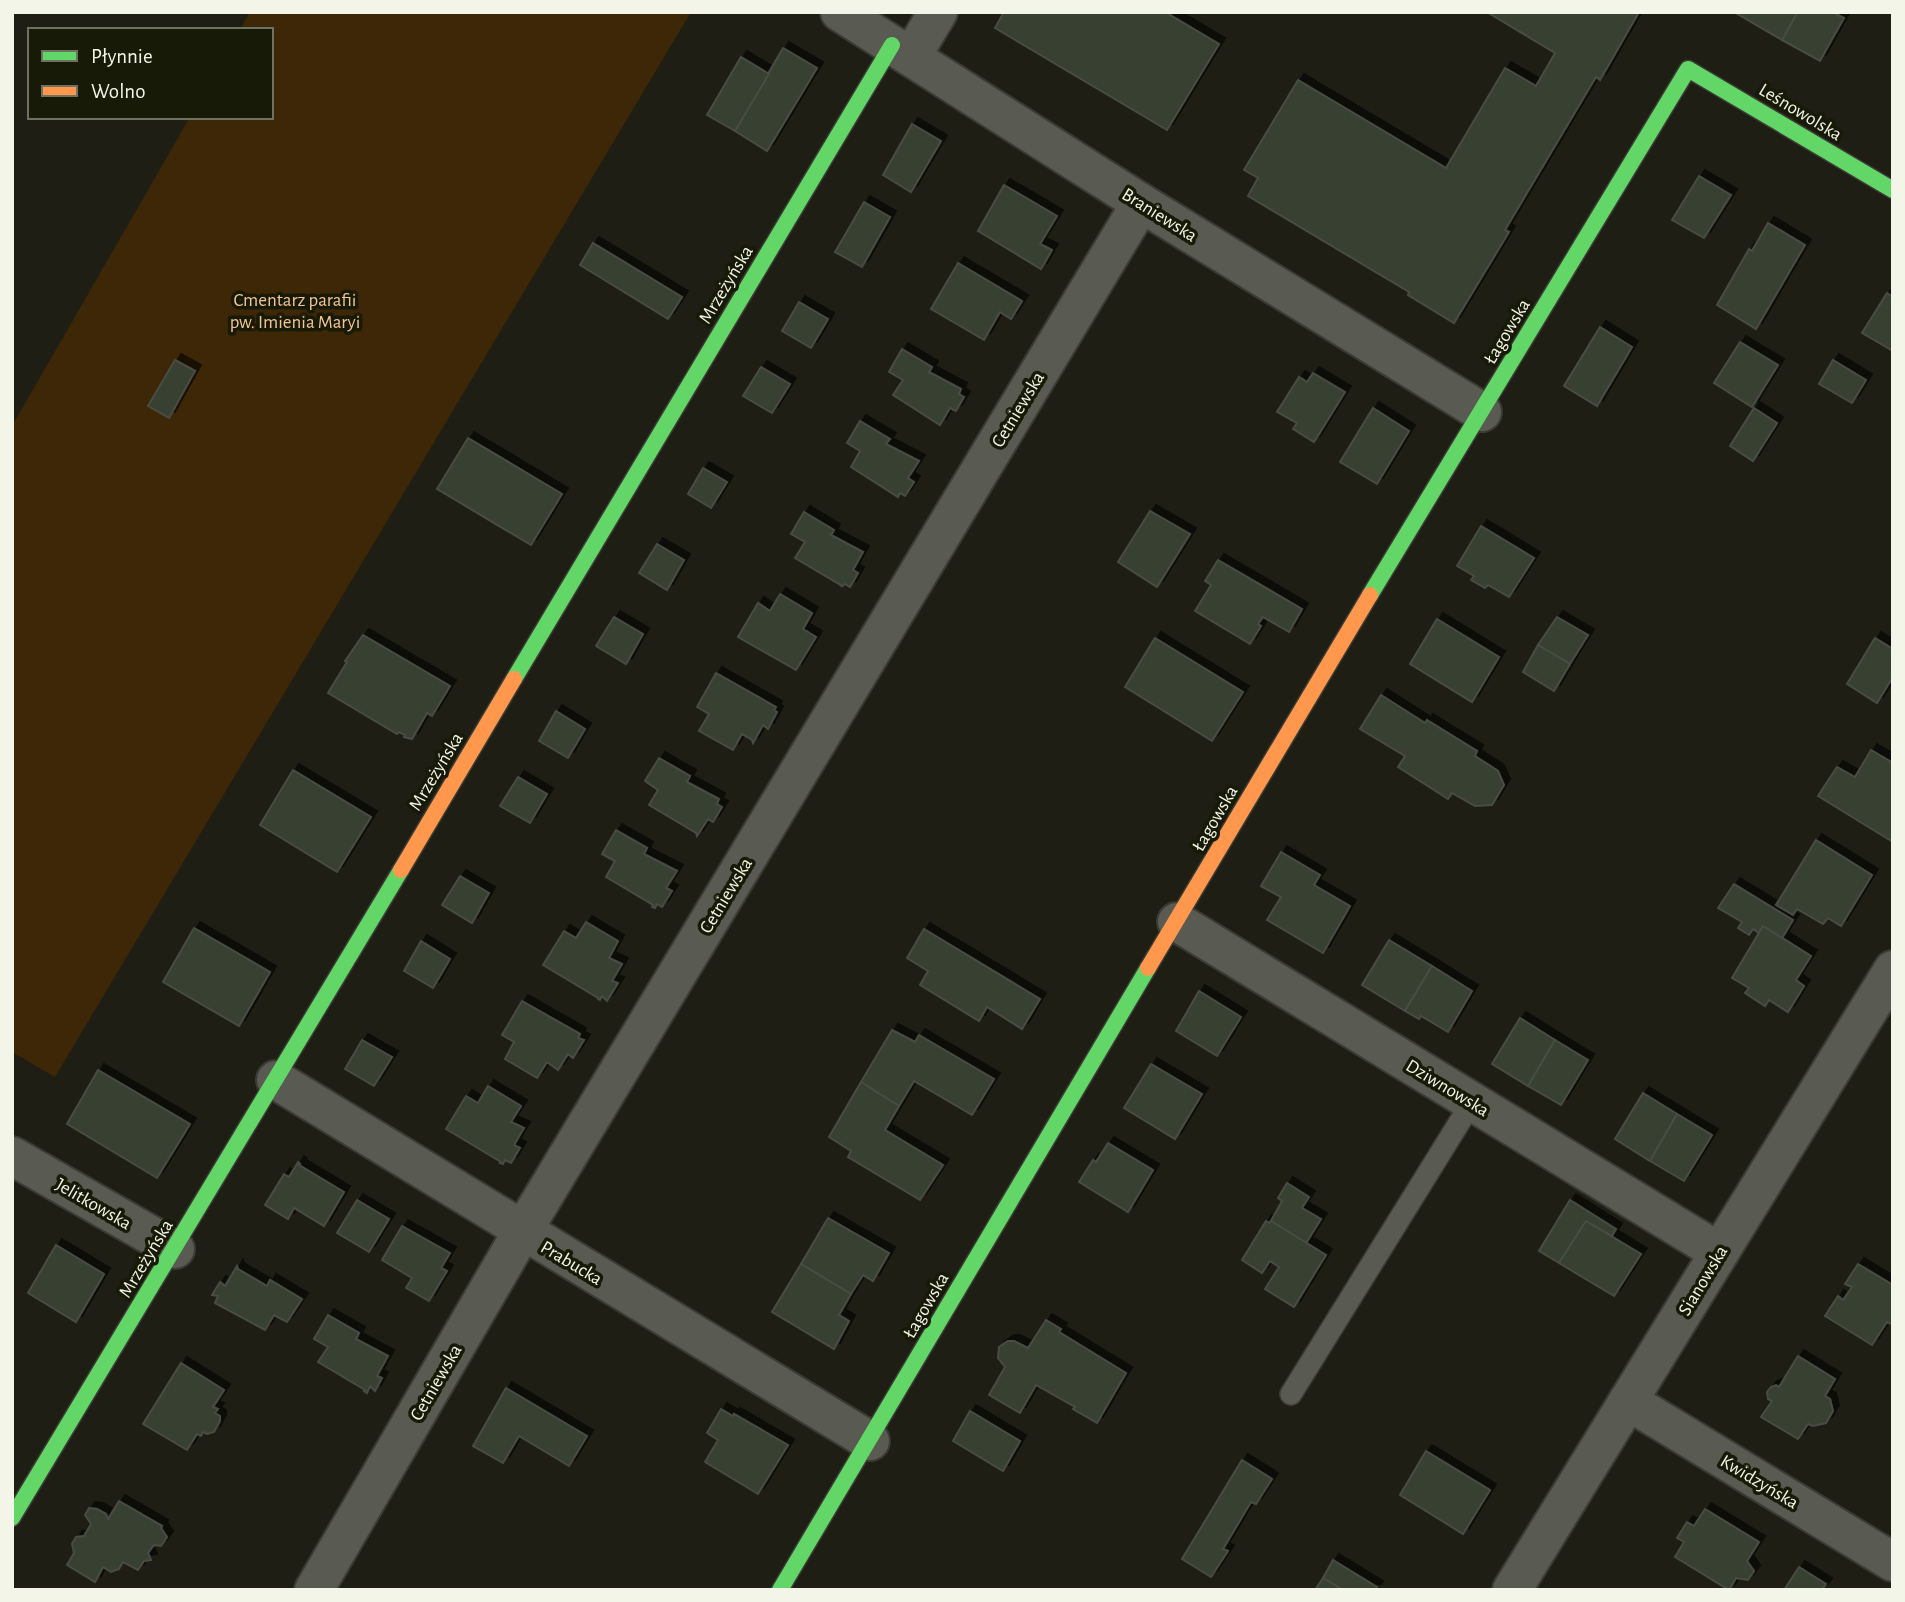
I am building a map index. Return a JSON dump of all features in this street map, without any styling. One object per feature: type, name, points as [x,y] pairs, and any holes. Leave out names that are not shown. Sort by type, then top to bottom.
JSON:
[{"type":"street","name":"Braniewska","points":[[840,12],[1141,203],[1482,412]]},
{"type":"street","points":[[901,51],[938,12]]},
{"type":"street","name":"Mrzeżyńska","points":[[12,1518],[901,51]]},
{"type":"street","name":"Leśnowolska","points":[[1688,69],[1893,190]]},
{"type":"street","name":"Łagowska","points":[[780,1590],[1359,613],[1688,69]]},
{"type":"street","name":"Cetniewska","points":[[314,1590],[522,1232],[1141,203]]},
{"type":"street","name":"Dziwnowska","points":[[1177,922],[1719,1252]]},
{"type":"street","name":"Sianowska","points":[[1512,1590],[1893,970]]},
{"type":"street","name":"Prabucka","points":[[276,1080],[522,1232],[870,1441]]},
{"type":"street","name":"Jelitkowska","points":[[12,1156],[175,1249]]},
{"type":"street","name":"Kwidzyńska","points":[[1628,1401],[1893,1562]]},
{"type":"lane","points":[[1291,1394],[1472,1101]]},
{"type":"green space","name":"Cmentarz parafii pw. Imienia Maryi","points":[[250,12],[691,12],[55,1077],[12,1052],[12,426],[189,119],[273,119],[273,28],[241,28]]},
{"type":"building","points":[[1004,12],[1165,12],[1219,44],[1167,130],[995,28]]},
{"type":"building","points":[[1487,12],[1639,12],[1600,80],[1596,77],[1505,230],[1509,232],[1454,323],[1408,295],[1409,292],[1248,196],[1258,178],[1244,170],[1298,80],[1446,168],[1505,68],[1536,86],[1555,53]]},
{"type":"building","points":[[1734,12],[1798,12],[1782,40]]},
{"type":"building","points":[[1798,12],[1832,12],[1844,18],[1820,61],[1782,40]]},
{"type":"building","points":[[783,48],[817,68],[767,151],[735,131]]},
{"type":"building","points":[[741,57],[769,74],[735,131],[707,115]]},
{"type":"building","points":[[912,124],[941,141],[911,192],[883,175]]},
{"type":"building","points":[[1699,176],[1731,195],[1704,238],[1672,220]]},
{"type":"building","points":[[1004,185],[1057,216],[1040,244],[1052,250],[1041,269],[978,231]]},
{"type":"building","points":[[864,202],[890,217],[862,267],[835,252]]},
{"type":"building","points":[[1768,223],[1805,245],[1756,329],[1717,305],[1749,249],[1752,251]]},
{"type":"building","points":[[593,243],[682,297],[668,319],[580,265]]},
{"type":"building","points":[[958,263],[1022,301],[1011,319],[1000,312],[984,340],[931,309]]},
{"type":"building","points":[[1887,293],[1893,297],[1893,351],[1862,333]]},
{"type":"building","points":[[799,302],[828,319],[811,348],[782,331]]},
{"type":"building","points":[[1600,327],[1632,347],[1597,406],[1564,386]]},
{"type":"building","points":[[1740,342],[1778,365],[1752,407],[1714,383]]},
{"type":"building","points":[[902,349],[932,367],[929,372],[961,389],[959,394],[964,397],[956,411],[950,408],[940,425],[893,395],[903,380],[889,372]]},
{"type":"building","points":[[175,360],[195,371],[169,418],[148,406]]},
{"type":"building","points":[[1833,360],[1866,380],[1852,403],[1819,384]]},
{"type":"building","points":[[761,367],[790,384],[772,413],[743,396]]},
{"type":"building","points":[[1313,373],[1345,392],[1314,442],[1293,429],[1297,423],[1277,412],[1299,377],[1307,382]]},
{"type":"building","points":[[1373,408],[1409,431],[1377,484],[1340,462]]},
{"type":"building","points":[[1754,408],[1777,423],[1753,461],[1730,446]]},
{"type":"building","points":[[860,421],[890,439],[886,444],[919,461],[908,478],[914,482],[905,496],[900,493],[898,497],[851,467],[860,451],[847,443]]},
{"type":"building","points":[[468,438],[562,494],[531,545],[437,489]]},
{"type":"building","points":[[703,468],[727,482],[711,508],[688,494]]},
{"type":"building","points":[[1150,511],[1190,534],[1157,587],[1118,562]]},
{"type":"building","points":[[804,512],[834,530],[831,535],[863,552],[853,570],[858,573],[850,587],[845,584],[841,587],[795,558],[805,542],[791,534]]},
{"type":"building","points":[[1481,526],[1534,558],[1509,597],[1488,585],[1485,588],[1471,580],[1474,576],[1457,566]]},
{"type":"building","points":[[657,544],[684,560],[667,590],[639,573]]},
{"type":"building","points":[[1218,560],[1302,609],[1289,632],[1263,617],[1258,624],[1261,626],[1250,644],[1195,611],[1211,585],[1205,581]]},
{"type":"building","points":[[780,594],[812,613],[803,629],[816,637],[796,670],[738,637],[758,603],[770,611]]},
{"type":"building","points":[[614,617],[643,634],[626,664],[596,646]]},
{"type":"building","points":[[1557,617],[1588,635],[1570,664],[1538,645]]},
{"type":"building","points":[[1437,619],[1499,657],[1472,702],[1410,664]]},
{"type":"building","points":[[363,635],[450,686],[432,716],[427,713],[412,739],[399,732],[397,734],[328,693]]},
{"type":"building","points":[[1155,638],[1243,692],[1212,741],[1125,687]]},
{"type":"building","points":[[1875,638],[1893,649],[1893,682],[1891,680],[1877,703],[1847,684]]},
{"type":"building","points":[[1538,645],[1570,664],[1554,691],[1523,672]]},
{"type":"building","points":[[716,673],[776,707],[774,710],[777,712],[768,729],[763,725],[753,743],[742,734],[733,750],[699,731],[709,714],[697,707]]},
{"type":"building","points":[[1381,695],[1477,751],[1475,756],[1498,771],[1504,785],[1492,805],[1475,806],[1452,793],[1448,799],[1398,767],[1405,756],[1360,729]]},
{"type":"building","points":[[556,711],[585,729],[568,758],[539,741]]},
{"type":"building","points":[[1871,750],[1893,763],[1893,842],[1818,796],[1837,767],[1855,777]]},
{"type":"building","points":[[659,758],[690,776],[687,782],[719,799],[717,804],[722,807],[713,822],[708,819],[697,836],[649,805],[658,790],[645,781]]},
{"type":"building","points":[[293,770],[371,817],[337,872],[260,825]]},
{"type":"building","points":[[518,777],[547,794],[530,823],[500,806]]},
{"type":"building","points":[[616,830],[647,848],[644,854],[677,871],[666,888],[672,891],[662,907],[657,904],[655,908],[652,907],[653,905],[606,877],[615,861],[602,854]]},
{"type":"building","points":[[1816,840],[1872,875],[1841,926],[1828,918],[1823,924],[1797,909],[1793,915],[1776,905]]},
{"type":"building","points":[[1281,852],[1320,875],[1314,885],[1350,906],[1323,953],[1267,920],[1281,897],[1261,886]]},
{"type":"building","points":[[460,876],[489,893],[472,923],[442,905]]},
{"type":"building","points":[[1734,884],[1793,920],[1782,938],[1763,926],[1759,933],[1753,929],[1749,935],[1738,928],[1742,922],[1718,908]]},
{"type":"building","points":[[586,922],[618,941],[609,958],[622,964],[612,981],[618,983],[607,1001],[602,996],[598,999],[543,965],[564,931],[576,938]]},
{"type":"building","points":[[1763,926],[1811,956],[1796,980],[1804,986],[1788,1012],[1769,1000],[1765,1006],[1745,993],[1749,988],[1732,978]]},
{"type":"building","points":[[194,928],[270,972],[239,1026],[163,982]]},
{"type":"building","points":[[924,929],[1040,999],[1022,1029],[987,1007],[979,1021],[920,985],[928,971],[907,958]]},
{"type":"building","points":[[1389,940],[1432,966],[1405,1011],[1362,985]]},
{"type":"building","points":[[421,941],[450,959],[433,988],[404,971]]},
{"type":"building","points":[[1432,966],[1472,991],[1448,1032],[1421,1016],[1419,1019],[1405,1011]]},
{"type":"building","points":[[1199,991],[1241,1017],[1217,1056],[1176,1031]]},
{"type":"building","points":[[522,1001],[580,1034],[578,1038],[584,1040],[573,1058],[568,1054],[558,1070],[547,1062],[537,1078],[505,1059],[514,1042],[502,1035]]},
{"type":"building","points":[[1520,1018],[1555,1040],[1528,1086],[1492,1064]]},
{"type":"building","points":[[892,1030],[915,1042],[919,1035],[994,1079],[972,1115],[914,1081],[899,1106],[861,1082]]},
{"type":"building","points":[[362,1040],[392,1057],[374,1086],[345,1069]]},
{"type":"building","points":[[1555,1040],[1588,1060],[1561,1105],[1528,1086]]},
{"type":"building","points":[[1151,1064],[1202,1094],[1175,1139],[1124,1108]]},
{"type":"building","points":[[98,1070],[190,1124],[157,1178],[67,1124]]},
{"type":"building","points":[[861,1082],[899,1106],[885,1130],[943,1165],[920,1200],[848,1157],[851,1151],[829,1137]]},
{"type":"building","points":[[488,1086],[521,1106],[511,1122],[524,1128],[514,1145],[520,1148],[511,1163],[505,1160],[503,1164],[500,1163],[446,1129],[466,1096],[478,1103]]},
{"type":"building","points":[[1643,1093],[1677,1114],[1650,1161],[1615,1139]]},
{"type":"building","points":[[1677,1114],[1712,1135],[1684,1181],[1650,1161]]},
{"type":"building","points":[[1108,1143],[1153,1170],[1128,1212],[1079,1182]]},
{"type":"building","points":[[298,1162],[344,1192],[324,1226],[294,1208],[288,1219],[265,1205],[284,1174],[289,1177]]},
{"type":"building","points":[[1287,1183],[1309,1197],[1302,1208],[1321,1219],[1306,1243],[1271,1221],[1282,1201],[1278,1198]]},
{"type":"building","points":[[357,1200],[389,1219],[369,1252],[337,1233]]},
{"type":"building","points":[[1570,1200],[1616,1229],[1612,1236],[1586,1221],[1559,1263],[1539,1251]]},
{"type":"building","points":[[828,1218],[889,1253],[873,1281],[863,1275],[851,1294],[801,1264]]},
{"type":"building","points":[[1266,1221],[1271,1221],[1326,1255],[1294,1307],[1265,1289],[1279,1267],[1270,1261],[1262,1273],[1242,1260]]},
{"type":"building","points":[[1586,1221],[1641,1254],[1614,1296],[1559,1263]]},
{"type":"building","points":[[402,1226],[450,1253],[441,1268],[447,1271],[429,1301],[406,1288],[412,1278],[382,1260]]},
{"type":"building","points":[[56,1245],[104,1274],[76,1322],[28,1293]]},
{"type":"building","points":[[801,1264],[851,1294],[839,1315],[849,1321],[834,1349],[772,1312]]},
{"type":"building","points":[[1858,1264],[1893,1285],[1893,1325],[1887,1322],[1872,1345],[1825,1316],[1838,1296],[1843,1300],[1852,1287],[1845,1284]]},
{"type":"building","points":[[237,1266],[267,1286],[270,1280],[302,1299],[287,1322],[274,1315],[265,1330],[215,1303],[218,1296],[212,1295],[220,1282],[225,1286]]},
{"type":"building","points":[[328,1315],[359,1333],[356,1339],[388,1356],[377,1376],[382,1378],[375,1391],[370,1386],[367,1393],[318,1362],[328,1347],[314,1339]]},
{"type":"building","points":[[1046,1320],[1061,1329],[1059,1332],[1126,1373],[1097,1423],[1036,1385],[1020,1413],[989,1395],[1005,1367],[998,1358],[999,1347],[1008,1341],[1014,1341],[1028,1348]]},
{"type":"building","points":[[1798,1356],[1835,1379],[1825,1396],[1830,1399],[1833,1411],[1826,1423],[1813,1426],[1808,1424],[1798,1439],[1761,1417],[1772,1401],[1768,1399],[1767,1392],[1771,1387],[1779,1387]]},
{"type":"building","points":[[181,1363],[224,1390],[213,1407],[218,1409],[215,1413],[220,1416],[214,1432],[203,1432],[201,1436],[197,1434],[187,1450],[143,1424]]},
{"type":"building","points":[[506,1388],[587,1436],[569,1466],[519,1436],[503,1463],[473,1446]]},
{"type":"building","points":[[721,1409],[788,1445],[758,1494],[705,1462],[718,1440],[707,1433]]},
{"type":"building","points":[[970,1411],[1020,1441],[1003,1471],[953,1441]]},
{"type":"building","points":[[1426,1451],[1490,1490],[1463,1534],[1400,1495]]},
{"type":"building","points":[[1242,1460],[1272,1479],[1256,1504],[1251,1502],[1223,1549],[1228,1551],[1211,1577],[1182,1559]]},
{"type":"building","points":[[119,1501],[162,1526],[167,1537],[161,1546],[154,1545],[148,1553],[151,1560],[144,1561],[138,1570],[123,1562],[119,1569],[111,1572],[103,1567],[95,1582],[67,1565],[74,1553],[72,1544],[76,1537],[84,1536],[91,1524],[85,1515],[89,1508],[106,1514],[108,1519]]},
{"type":"building","points":[[1705,1509],[1759,1542],[1747,1561],[1754,1571],[1748,1580],[1736,1578],[1729,1590],[1675,1557],[1684,1542],[1677,1538],[1687,1522],[1694,1526]]},
{"type":"building","points":[[1333,1560],[1377,1587],[1375,1590],[1343,1590],[1323,1578]]},
{"type":"building","points":[[1799,1567],[1826,1584],[1822,1590],[1784,1590]]},
{"type":"building","points":[[1323,1578],[1343,1590],[1315,1590]]},
{"type":"traffic: fast","points":[[514,679],[892,45]]},
{"type":"traffic: fast","points":[[1370,595],[1688,69],[1893,190]]},
{"type":"traffic: fast","points":[[12,1518],[401,870]]},
{"type":"traffic: fast","points":[[780,1590],[1148,968]]},
{"type":"traffic: slow","points":[[1148,968],[1370,595]]},
{"type":"traffic: slow","points":[[401,870],[514,679]]}]
